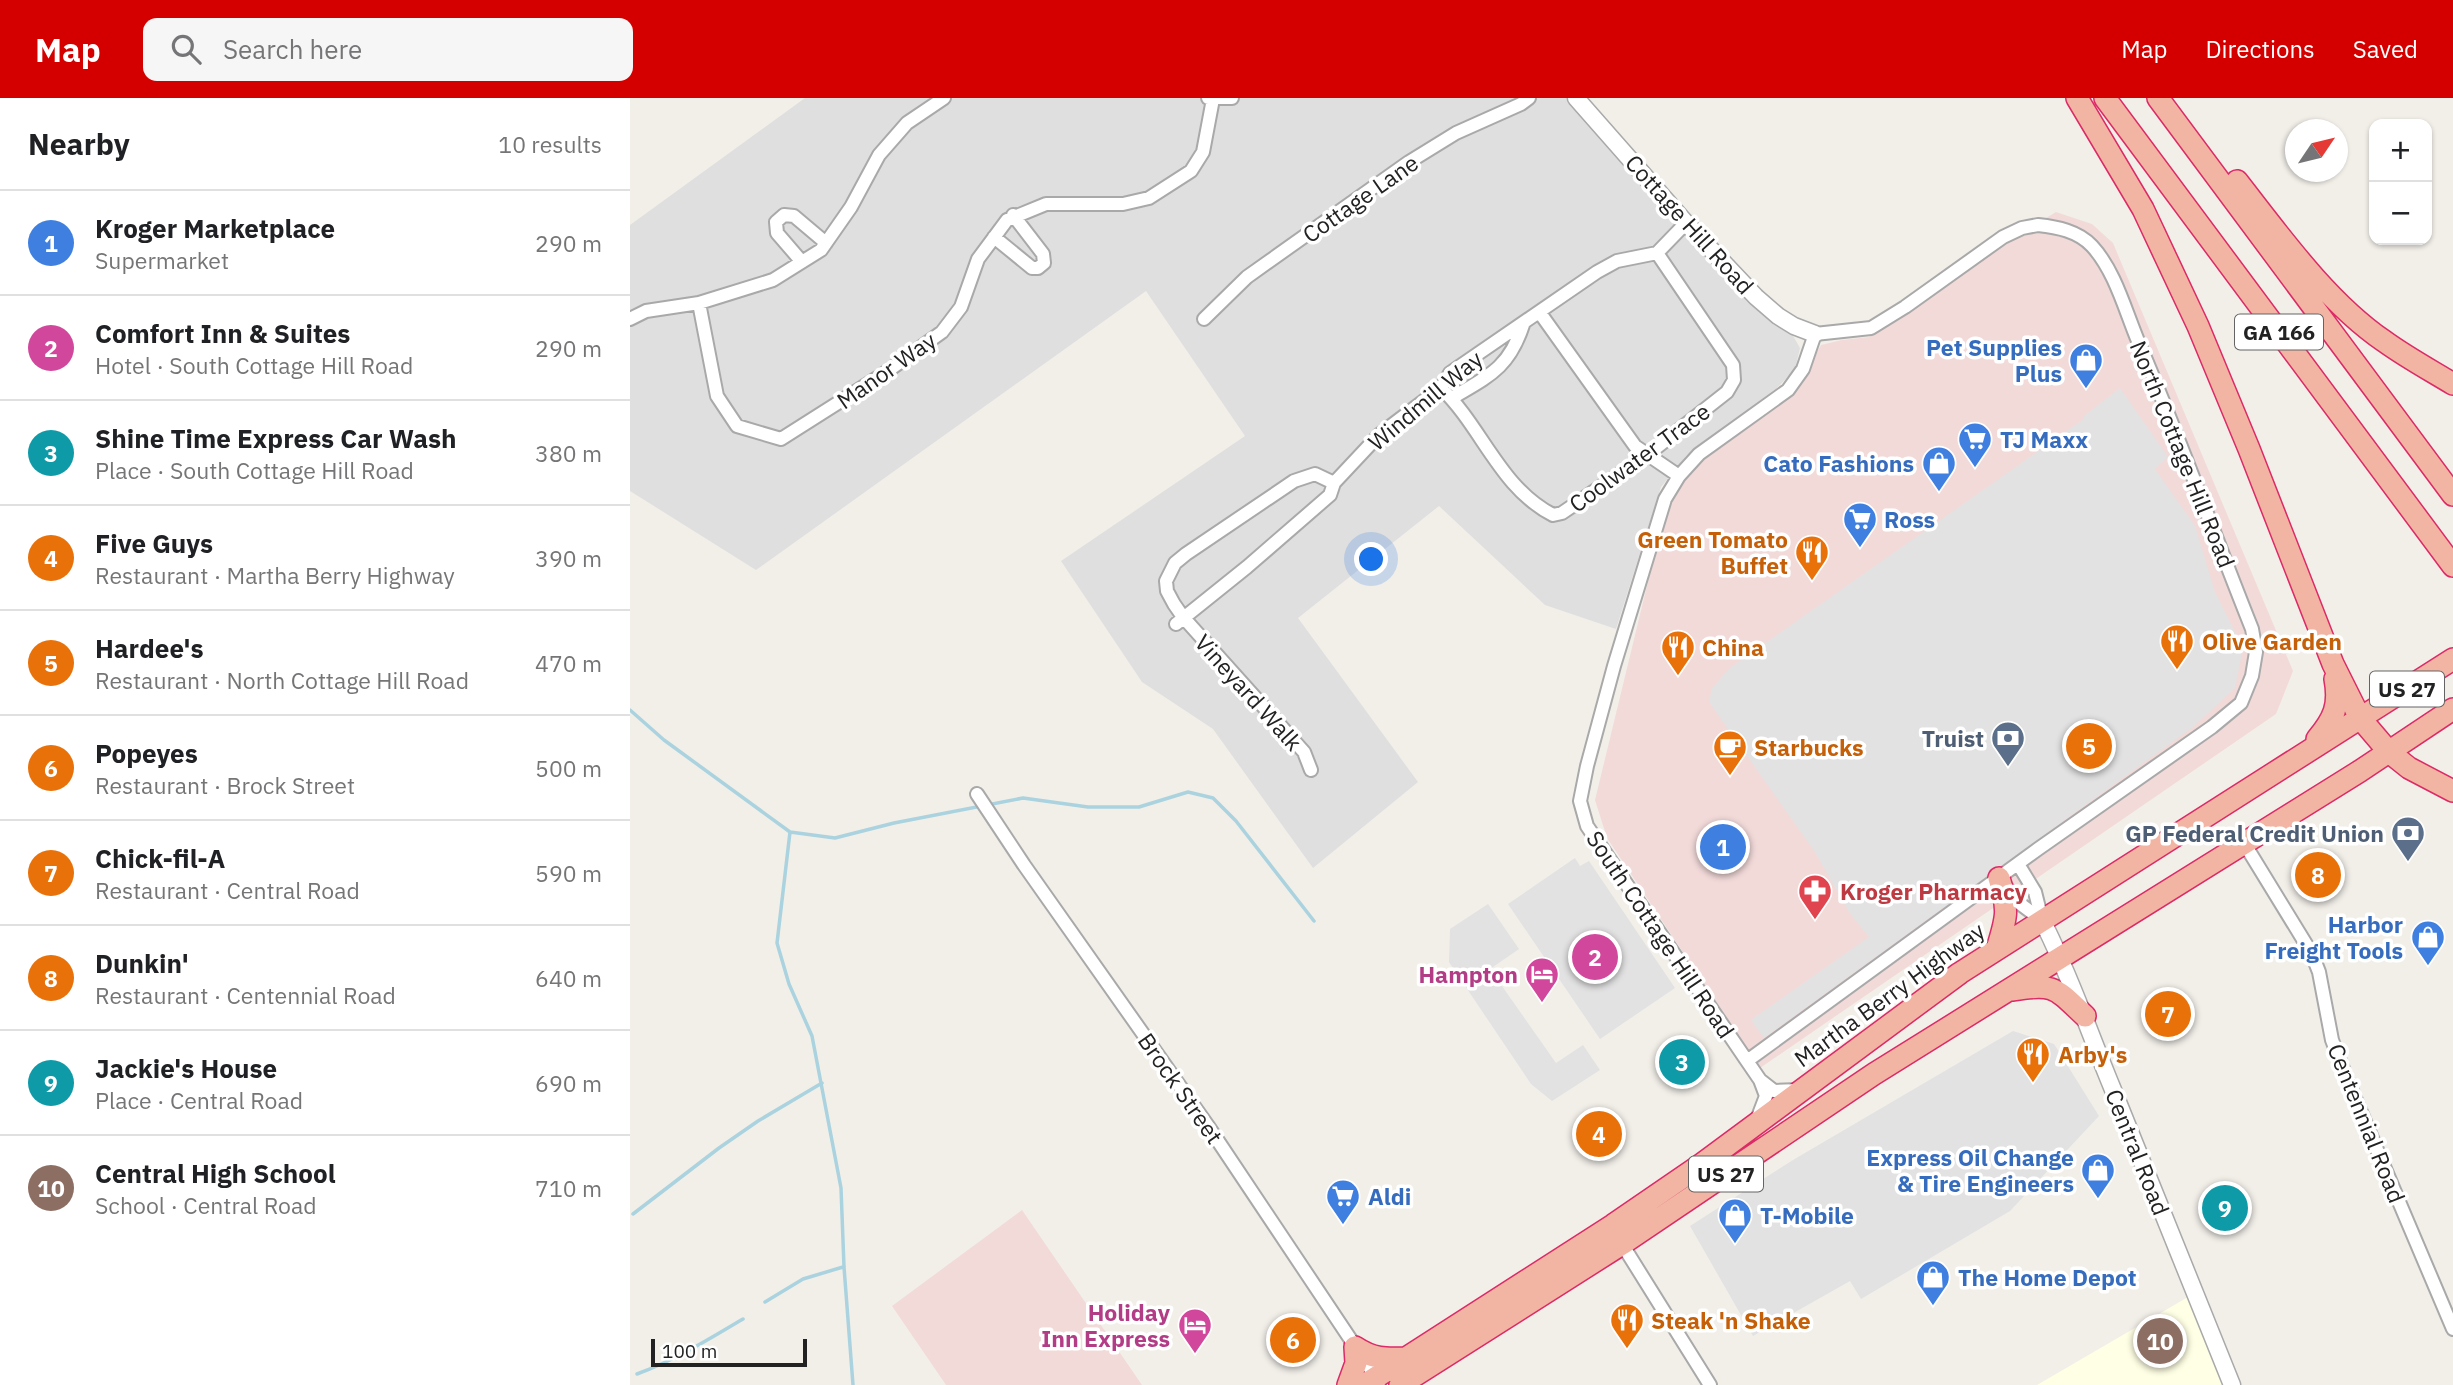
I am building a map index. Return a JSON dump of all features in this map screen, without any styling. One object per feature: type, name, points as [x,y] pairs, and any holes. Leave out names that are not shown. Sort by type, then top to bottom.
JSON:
[{"type":"highway","points":[[2077,98],[2143,209],[2198,326],[2333,664],[2360,718],[2389,752],[2409,768],[2453,790]]},
{"type":"highway","name":"GA 166","points":[[2105,98],[2453,566]]},
{"type":"highway","name":"GA 166","points":[[2158,98],[2453,495]]},
{"type":"highway","points":[[2172,98],[2328,291],[2382,341],[2453,384]]},
{"type":"highway","name":"Martha Berry Highway","points":[[1400,1385],[1617,1235],[1702,1164],[1931,992],[2453,659]]},
{"type":"highway","points":[[2307,751],[2332,721],[2335,713],[2337,692],[2333,664]]},
{"type":"highway","name":"Martha Berry Highway","points":[[1374,1382],[1407,1357],[1617,1235],[2389,752],[2453,709]]},
{"type":"highway","points":[[1997,949],[2006,920],[2007,903],[1999,878]]},
{"type":"highway","points":[[2007,991],[2048,987],[2057,990],[2085,1016]]},
{"type":"highway","points":[[1355,1347],[1380,1359],[1407,1357]]},
{"type":"highway","points":[[1349,1385],[1356,1363],[1355,1347]]},
{"type":"street","points":[[630,319],[646,311],[699,303],[773,280],[821,250],[851,207],[878,155],[907,122],[944,98]]},
{"type":"street","points":[[994,237],[1032,268],[1038,268],[1044,263],[1043,254],[1013,215],[1046,204],[1124,204],[1149,198],[1191,172],[1203,152],[1210,99],[1232,98]]},
{"type":"street","name":"Cottage Lane","points":[[1204,318],[1247,277],[1409,162],[1457,133],[1529,98]]},
{"type":"street","name":"Cottage Hill Road","points":[[1576,98],[1686,223],[1765,306],[1794,326],[1815,334]]},
{"type":"street","points":[[802,262],[777,233],[776,222],[784,215],[794,216],[826,243]]},
{"type":"street","name":"Manor Way","points":[[699,303],[717,396],[737,426],[781,439],[885,373],[942,332],[961,307],[978,260],[1013,215]]},
{"type":"street","points":[[1657,253],[1686,223]]},
{"type":"street","name":"North Cottage Hill Road","points":[[1815,334],[1871,328],[2004,237],[2022,228],[2057,227],[2084,238],[2102,258],[2111,277],[2159,391],[2252,629],[2256,652],[2252,676],[2241,703],[2212,727],[2018,864]]},
{"type":"street","name":"Windmill Way","points":[[1179,621],[1247,567],[1330,495],[1334,483],[1379,435],[1441,388],[1450,373],[1597,272],[1616,261],[1657,253]]},
{"type":"street","name":"Coolwater Trace","points":[[1441,388],[1452,398],[1499,467],[1542,510],[1553,515],[1576,503],[1647,455],[1727,392],[1734,380],[1733,365],[1657,253]]},
{"type":"street","points":[[1540,313],[1635,446],[1679,476]]},
{"type":"street","name":"Windmill Way","points":[[1452,398],[1501,366],[1514,350],[1523,325]]},
{"type":"street","name":"South Cottage Hill Road","points":[[1815,334],[1803,369],[1788,390],[1699,454],[1679,476],[1665,499],[1614,666],[1580,801],[1587,826],[1747,1061],[2018,864]]},
{"type":"street","points":[[1179,621],[1167,591],[1166,581],[1175,563],[1294,481],[1315,474],[1334,483]]},
{"type":"street","name":"Vineyard Walk","points":[[1179,621],[1304,752],[1311,770]]},
{"type":"street","name":"Brock Street","points":[[977,793],[1024,865],[1208,1126],[1355,1347],[1374,1382]]},
{"type":"street","name":"Centennial Road","points":[[2244,843],[2312,954],[2319,972],[2332,1040],[2453,1329]]},
{"type":"street","name":"Central Road","points":[[2018,864],[2035,892],[2042,920],[2061,957],[2232,1385]]},
{"type":"street","name":"Central Road","points":[[1999,878],[2019,903],[2042,920]]},
{"type":"street","points":[[1747,1061],[1760,1080],[1766,1096],[1765,1105],[1754,1125]]},
{"type":"street","points":[[1760,1080],[1774,1091],[1801,1090]]},
{"type":"street","points":[[1617,1235],[1710,1385]]},
{"type":"shaded area","points":[[805,98],[1569,98],[1757,308],[1792,334],[1800,348],[1795,369],[1776,389],[1686,456],[1661,487],[1616,629],[1545,605],[1439,506],[1298,618],[1418,782],[1313,868],[1213,729],[1142,682],[1061,561],[1245,436],[1146,291],[756,570],[630,491],[630,225]]},
{"type":"shaded area","points":[[2056,212],[2092,224],[2113,243],[2293,671],[2276,714],[1760,1068],[1607,838],[1595,800],[1669,503],[1695,467],[1716,448],[1782,403],[1797,388],[1821,345],[1869,337],[1899,320],[2003,244]]},
{"type":"shaded area","points":[[2120,388],[2168,457],[2155,469],[2195,526],[2215,592],[2243,648],[2235,688],[2193,727],[1764,1038],[1751,1020],[1869,937],[1849,912],[1815,852],[1709,702],[1712,688],[1730,668],[2084,419],[2084,416]]},
{"type":"shaded area","points":[[1575,858],[1580,866],[1589,861],[1675,988],[1600,1039],[1508,904]]},
{"type":"shaded area","points":[[1488,904],[1519,949],[1490,969],[1556,1063],[1583,1045],[1600,1070],[1552,1101],[1531,1084],[1449,962],[1450,929]]},
{"type":"shaded area","points":[[2013,1031],[2054,1044],[2099,1116],[2010,1211],[1861,1299],[1850,1281],[1753,1336],[1690,1226],[1793,1160]]},
{"type":"shaded area","points":[[1022,1210],[1142,1385],[946,1385],[892,1306]]},
{"type":"shaded area","points":[[2188,1297],[2224,1385],[2037,1385]]},
{"type":"waterway","points":[[630,710],[664,740],[790,832],[835,838],[894,823],[1023,798],[1088,807],[1139,807],[1188,792],[1213,798],[1236,821],[1314,921]]},
{"type":"waterway","points":[[790,832],[777,943],[789,984],[812,1036],[841,1188],[853,1385]]},
{"type":"waterway","points":[[633,1214],[719,1148],[822,1083]]},
{"type":"waterway","points":[[765,1302],[803,1279],[843,1267]]},
{"type":"waterway","points":[[637,1374],[678,1356],[743,1319]]},
{"type":"place","name":"Pet Supplies Plus","points":[[2086,390]]},
{"type":"place","name":"TJ Maxx","points":[[1975,469]]},
{"type":"place","name":"Cato Fashions","points":[[1939,493]]},
{"type":"place","name":"Ross","points":[[1860,549]]},
{"type":"place","name":"Green Tomato Buffet","points":[[1812,582]]},
{"type":"place","name":"Olive Garden","points":[[2177,671]]},
{"type":"place","name":"China","points":[[1678,677]]},
{"type":"place","name":"Hardee's","points":[[2089,746]]},
{"type":"place","name":"Truist","points":[[2008,768]]},
{"type":"place","name":"Starbucks","points":[[1730,777]]},
{"type":"place","name":"Kroger Marketplace","points":[[1723,847]]},
{"type":"place","name":"GP Federal Credit Union","points":[[2408,863]]},
{"type":"place","name":"Dunkin'","points":[[2318,875]]},
{"type":"place","name":"Kroger Pharmacy","points":[[1815,921]]},
{"type":"place","name":"Comfort Inn & Suites","points":[[1595,957]]},
{"type":"place","name":"Harbor Freight Tools","points":[[2428,967]]},
{"type":"place","name":"Hampton","points":[[1542,1004]]},
{"type":"place","name":"Chick-fil-A","points":[[2168,1014]]},
{"type":"place","name":"Shine Time Express Car Wash","points":[[1682,1062]]},
{"type":"place","name":"Arby's","points":[[2033,1084]]},
{"type":"place","name":"Five Guys","points":[[1599,1134]]},
{"type":"place","name":"Express Oil Change & Tire Engineers","points":[[2098,1200]]},
{"type":"place","name":"Jackie's House","points":[[2225,1208]]},
{"type":"place","name":"Aldi","points":[[1343,1226]]},
{"type":"place","name":"T-Mobile","points":[[1735,1245]]},
{"type":"place","name":"The Home Depot","points":[[1933,1307]]},
{"type":"place","name":"Popeyes","points":[[1293,1340]]},
{"type":"place","name":"Central High School","points":[[2160,1341]]},
{"type":"place","name":"Steak 'n Shake","points":[[1627,1350]]},
{"type":"place","name":"Holiday Inn Express","points":[[1195,1355]]}]
